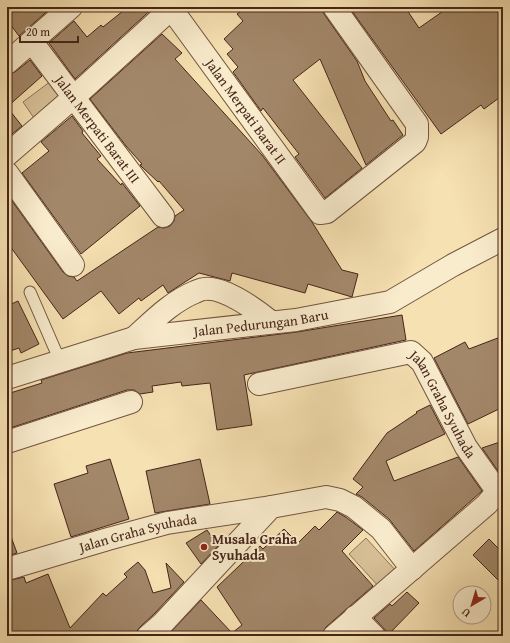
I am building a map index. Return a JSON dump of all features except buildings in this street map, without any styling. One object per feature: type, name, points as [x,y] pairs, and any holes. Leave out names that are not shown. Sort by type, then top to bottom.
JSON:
[{"type":"street","points":[[7,63],[71,7]]},
{"type":"street","name":"Jalan Merpati Barat II","points":[[171,8],[320,213],[323,213],[409,147],[418,137],[417,124],[334,7]]},
{"type":"street","points":[[7,155],[74,97],[171,8]]},
{"type":"street","name":"Jalan Merpati Barat III","points":[[32,42],[164,216]]},
{"type":"street","points":[[7,173],[73,265]]},
{"type":"street","name":"Jalan Pedurungan Baru","points":[[7,378],[134,338],[296,320],[390,302],[453,265],[503,239]]},
{"type":"street","points":[[134,338],[182,297],[203,289],[215,289],[235,297],[254,308],[271,322]]},
{"type":"street","name":"Jalan Graha Syuhada","points":[[259,384],[412,352],[422,362],[466,447],[495,488],[496,493],[487,504],[334,636]]},
{"type":"street","points":[[7,442],[131,402]]},
{"type":"street","name":"Jalan Graha Syuhada","points":[[7,569],[167,523],[326,497],[340,500],[354,507],[381,529],[412,569]]},
{"type":"street","points":[[148,636],[271,507]]},
{"type":"street","points":[[355,617],[374,636]]},
{"type":"lane","points":[[30,292],[60,361]]},
{"type":"shaded area","points":[[51,81],[63,96],[34,118],[23,102]]},
{"type":"shaded area","points":[[366,538],[397,572],[380,588],[349,554]]},
{"type":"place","name":"Musala Graha Syuhada","points":[[204,547]]}]
